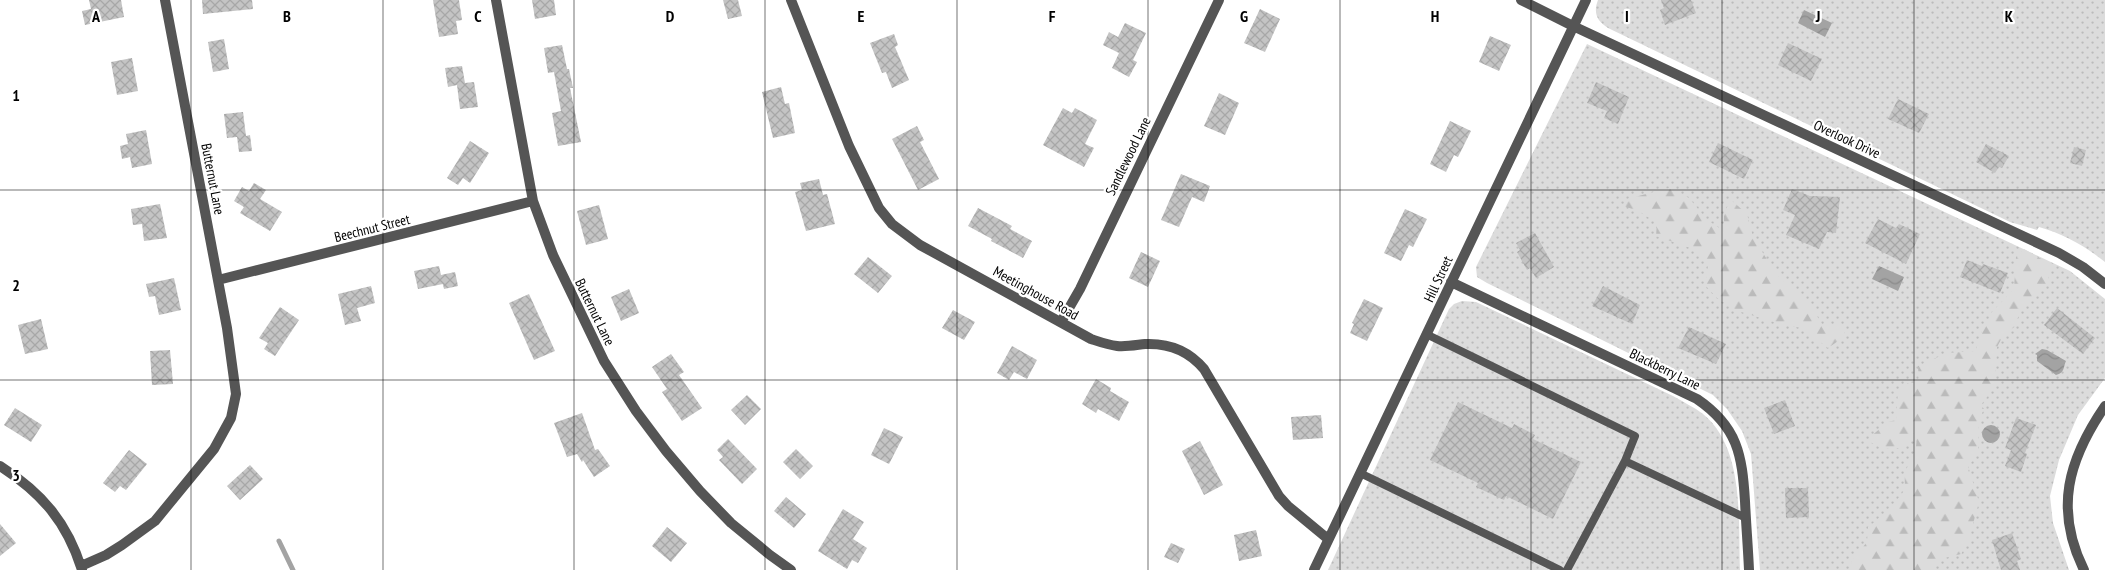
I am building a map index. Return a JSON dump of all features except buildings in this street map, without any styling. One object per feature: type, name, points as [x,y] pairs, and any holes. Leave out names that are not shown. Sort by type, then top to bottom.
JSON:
[{"type":"street","name":"Butternut Lane","points":[[82,568],[106,556],[155,521],[214,450],[231,418],[236,394],[234,367],[165,0]]},
{"type":"street","name":"Butternut Lane","points":[[496,0],[533,202],[553,255],[604,361],[636,411],[666,451],[706,498],[732,523],[791,570]]},
{"type":"street","name":"Meetinghouse Road","points":[[791,0],[849,146],[879,208],[908,238],[1091,339],[1106,345],[1157,344],[1170,346],[1182,351],[1198,362],[1279,496],[1288,506],[1328,539]]},
{"type":"street","name":"Sandlewood Lane","points":[[1060,322],[1080,289],[1219,0]]},
{"type":"street","points":[[1521,0],[1573,26]]},
{"type":"street","name":"Hill Street","points":[[1314,570],[1586,0]]},
{"type":"street","name":"Overlook Drive","points":[[1573,26],[2058,253],[2083,267],[2105,284]]},
{"type":"street","name":"Beechnut Street","points":[[218,280],[533,202]]},
{"type":"street","name":"Blackberry Lane","points":[[1451,282],[1707,406],[1728,427],[1737,445],[1743,473],[1749,570]]},
{"type":"street","points":[[2084,570],[2073,548],[2068,520],[2068,496],[2072,471],[2081,447],[2105,406]]},
{"type":"street","points":[[0,466],[32,490],[55,513],[65,529],[82,568]]},
{"type":"lane","points":[[1426,334],[1635,436],[1625,461],[1567,570]]},
{"type":"lane","points":[[1625,461],[1746,518]]},
{"type":"lane","points":[[1360,473],[1560,570]]},
{"type":"green space","points":[[1598,0],[2105,0],[2105,262],[2066,237],[2039,227],[2037,230],[2010,222],[1608,28],[1597,16]]},
{"type":"green space","points":[[1587,44],[2070,271],[2105,299],[2105,378],[2078,415],[2059,460],[2050,496],[2053,523],[2069,570],[1760,570],[1751,454],[1742,431],[1727,409],[1713,395],[1477,277],[1476,267]]},
{"type":"green space","points":[[1669,188],[1689,198],[1707,220],[1724,231],[1724,216],[1730,199],[1747,214],[1753,237],[1776,274],[1812,308],[1822,324],[1843,325],[1845,332],[1841,339],[1828,348],[1802,328],[1784,325],[1738,311],[1717,298],[1705,285],[1708,266],[1696,250],[1656,236],[1657,223],[1640,212],[1624,206],[1627,199]]},
{"type":"green space","points":[[2024,249],[2050,264],[2048,284],[2024,307],[2017,319],[2016,326],[2004,334],[1997,347],[1995,386],[1981,405],[1984,409],[1979,420],[1978,454],[1968,466],[1979,502],[1968,542],[1961,554],[1936,560],[1934,570],[1852,570],[1851,562],[1867,542],[1868,527],[1888,510],[1904,490],[1905,474],[1914,454],[1916,444],[1914,433],[1903,448],[1883,449],[1870,442],[1870,437],[1888,422],[1896,420],[1898,392],[1908,383],[1919,382],[1918,366],[1947,353],[1976,351],[1982,330],[1991,322],[1990,314],[2014,289],[2016,257]]},
{"type":"green space","points":[[1462,301],[1476,302],[1673,396],[1703,414],[1717,428],[1733,465],[1738,508],[1740,570],[1328,570],[1449,309],[1454,304]]},
{"type":"water","points":[[1804,10],[1832,23],[1825,37],[1798,23]]},
{"type":"water","points":[[1879,266],[1904,277],[1898,291],[1872,279]]},
{"type":"water","points":[[2042,349],[2066,361],[2061,373],[2056,375],[2037,361],[2037,355],[2035,354]]},
{"type":"water","points":[[1987,425],[1995,425],[2000,430],[1998,441],[1987,443],[1982,438],[1982,430]]},
{"type":"waterway","points":[[279,541],[293,570]]}]
